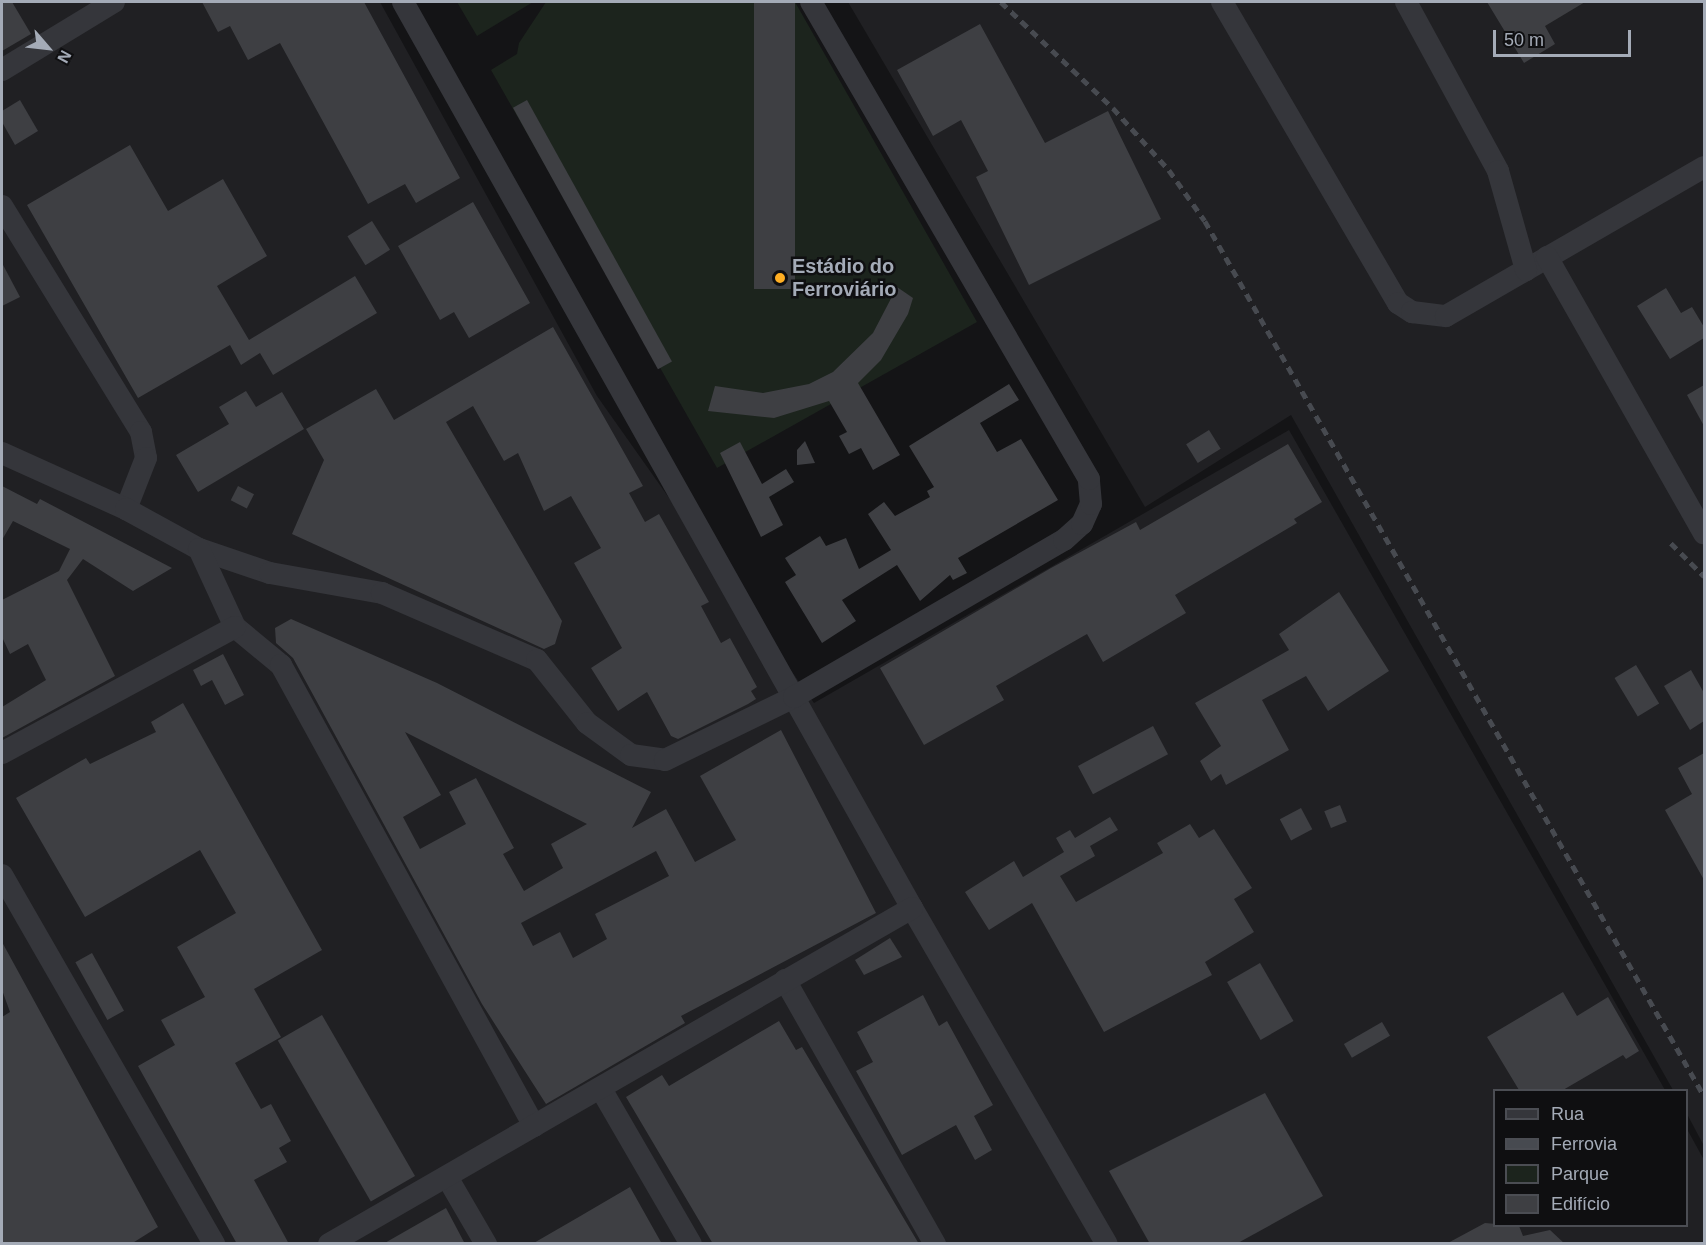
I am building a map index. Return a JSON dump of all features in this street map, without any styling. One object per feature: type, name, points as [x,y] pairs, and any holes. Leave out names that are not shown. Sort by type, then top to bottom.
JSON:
[{"type":"street","points":[[2,70],[114,2]]},
{"type":"street","points":[[403,2],[912,908],[1107,1244]]},
{"type":"street","points":[[2,453],[126,509],[199,549],[270,573],[382,592],[537,660],[587,723],[631,755],[665,760],[794,697],[1064,540],[1082,524],[1091,504],[1089,479],[811,2]]},
{"type":"street","points":[[1222,2],[1398,303],[1426,317],[1446,316],[1704,167]]},
{"type":"street","points":[[1406,2],[1498,171],[1526,270]]},
{"type":"street","points":[[2,206],[141,432],[146,458],[126,509]]},
{"type":"street","points":[[1547,257],[1704,534]]},
{"type":"street","points":[[199,549],[235,627],[280,665],[534,1126]]},
{"type":"street","points":[[2,753],[235,627]]},
{"type":"street","points":[[2,875],[214,1244]]},
{"type":"street","points":[[328,1244],[912,908]]},
{"type":"street","points":[[785,980],[935,1244]]},
{"type":"street","points":[[601,1089],[691,1244]]},
{"type":"street","points":[[447,1177],[486,1244]]},
{"type":"shaded area","points":[[2,2],[380,2],[597,396],[814,703],[1289,430],[1664,1089],[1493,1089],[1493,1227],[1688,1227],[1688,1131],[1704,1160],[1704,1244],[2,1244]]},
{"type":"shaded area","points":[[848,2],[1704,2],[1704,1146],[1688,1116],[1688,1089],[1672,1089],[1291,415],[1145,507]]},
{"type":"green space","points":[[457,2],[533,2],[477,36]]},
{"type":"green space","name":"Estádio do Ferroviário","points":[[546,2],[795,2],[977,322],[717,468],[491,70],[517,54],[519,43]]},
{"type":"building","points":[[2,2],[12,2],[31,34],[2,51]]},
{"type":"building","points":[[202,2],[364,2],[460,178],[416,203],[405,184],[368,204],[280,43],[248,60],[230,26],[218,32]]},
{"type":"building","points":[[754,2],[795,2],[795,289],[754,289]]},
{"type":"building","points":[[1487,2],[1585,2],[1545,26],[1555,44],[1524,63]]},
{"type":"building","points":[[980,24],[1045,143],[1108,111],[1161,219],[1029,285],[976,177],[988,171],[961,120],[933,136],[897,70]]},
{"type":"building","points":[[20,100],[38,131],[15,145],[2,122],[2,111]]},
{"type":"building","points":[[527,100],[672,362],[658,369],[513,108]]},
{"type":"building","points":[[130,145],[168,211],[223,179],[267,256],[217,286],[249,340],[355,276],[377,313],[273,375],[260,353],[241,365],[230,345],[138,398],[27,205]]},
{"type":"building","points":[[473,202],[530,303],[469,338],[454,312],[440,320],[398,246]]},
{"type":"building","points":[[372,221],[390,250],[365,265],[347,236]]},
{"type":"building","points":[[2,263],[20,297],[2,306]]},
{"type":"building","points":[[897,287],[913,298],[908,314],[881,360],[858,383],[900,455],[873,470],[861,448],[849,454],[839,436],[847,432],[829,401],[774,418],[708,411],[715,386],[763,393],[809,384],[833,372],[873,333]]},
{"type":"building","points":[[1666,288],[1681,313],[1692,307],[1704,327],[1704,338],[1670,359],[1637,306]]},
{"type":"building","points":[[553,327],[643,486],[629,493],[645,522],[659,514],[709,602],[701,606],[721,643],[730,638],[757,687],[751,691],[756,699],[678,739],[671,736],[647,692],[618,711],[591,668],[622,648],[574,563],[601,548],[571,496],[544,511],[518,453],[504,461],[473,406],[446,422],[562,621],[555,644],[544,649],[292,534],[324,460],[306,429],[376,389],[394,420]]},
{"type":"building","points":[[1009,384],[1019,400],[980,423],[997,452],[1021,439],[1058,500],[958,558],[967,573],[953,580],[950,575],[920,601],[897,565],[842,600],[856,621],[822,643],[785,582],[796,575],[785,558],[820,536],[826,546],[846,538],[859,569],[891,550],[868,514],[884,502],[895,516],[930,497],[927,491],[934,487],[909,446]]},
{"type":"building","points":[[1704,385],[1704,426],[1687,395]]},
{"type":"building","points":[[246,391],[256,407],[282,392],[304,429],[198,492],[176,455],[229,424],[219,407]]},
{"type":"building","points":[[1209,430],[1221,449],[1198,463],[1186,444]]},
{"type":"building","points":[[805,441],[815,463],[797,465],[797,450]]},
{"type":"building","points":[[740,442],[762,484],[786,469],[794,482],[769,497],[783,525],[761,537],[720,453]]},
{"type":"building","points":[[1288,444],[1322,502],[1294,519],[1297,523],[1175,595],[1186,613],[1103,662],[1087,634],[996,686],[1004,700],[924,745],[880,668],[1051,568],[1136,522],[1140,530]]},
{"type":"building","points":[[2,486],[37,504],[40,499],[172,568],[133,591],[83,559],[67,580],[115,676],[2,738],[2,707],[46,680],[28,644],[10,654],[2,637],[2,600],[59,571],[70,549],[13,521],[2,540]]},
{"type":"building","points":[[238,486],[254,494],[247,508],[231,500]]},
{"type":"building","points":[[1339,592],[1389,671],[1328,711],[1306,676],[1262,700],[1289,750],[1226,785],[1221,774],[1211,781],[1200,761],[1221,746],[1195,703],[1289,650],[1279,634]]},
{"type":"building","points":[[291,619],[437,683],[651,792],[632,828],[666,809],[695,862],[736,840],[700,776],[781,730],[876,913],[681,1016],[685,1023],[546,1104],[482,1004],[293,658],[276,643],[275,628]],"holes":[[[405,732],[587,824],[551,844],[563,868],[524,891],[503,854],[514,848],[476,778],[449,792],[466,824],[420,849],[403,817],[441,795]],[[656,851],[669,876],[595,914],[607,939],[573,958],[560,932],[533,946],[521,923]]]},
{"type":"building","points":[[223,654],[244,695],[225,705],[212,680],[201,686],[193,670]]},
{"type":"building","points":[[1636,665],[1659,704],[1638,716],[1615,678]]},
{"type":"building","points":[[1691,670],[1704,693],[1704,721],[1690,730],[1664,686]]},
{"type":"building","points":[[183,703],[322,950],[254,989],[281,1037],[235,1063],[261,1109],[271,1104],[291,1141],[279,1148],[287,1162],[254,1180],[289,1244],[237,1244],[138,1066],[175,1045],[161,1020],[205,997],[177,947],[236,913],[200,850],[85,917],[16,798],[86,758],[90,764],[156,732],[151,722]]},
{"type":"building","points":[[1153,726],[1168,754],[1093,794],[1078,766]]},
{"type":"building","points":[[1704,753],[1704,880],[1665,810],[1692,794],[1678,768]]},
{"type":"building","points":[[1340,805],[1347,822],[1331,828],[1324,811]]},
{"type":"building","points":[[1301,808],[1312,829],[1291,840],[1280,819]]},
{"type":"building","points":[[1110,817],[1118,830],[1090,846],[1095,856],[1060,876],[1076,902],[1163,853],[1157,843],[1190,824],[1199,838],[1214,829],[1252,888],[1234,899],[1254,932],[1205,962],[1212,975],[1104,1032],[1032,903],[989,930],[965,892],[1014,861],[1023,877],[1064,852],[1056,838],[1070,830],[1075,838]]},
{"type":"building","points":[[890,938],[902,957],[864,975],[855,960]]},
{"type":"building","points":[[2,942],[158,1227],[131,1244],[2,1244],[2,1017],[10,1012],[2,990]]},
{"type":"building","points":[[92,953],[124,1011],[107,1020],[75,962]]},
{"type":"building","points":[[1260,963],[1294,1021],[1261,1040],[1227,982]]},
{"type":"building","points":[[1563,992],[1577,1016],[1608,997],[1639,1051],[1626,1059],[1623,1055],[1565,1089],[1518,1089],[1487,1037]]},
{"type":"building","points":[[923,995],[939,1026],[947,1021],[993,1105],[974,1116],[992,1150],[975,1160],[956,1125],[902,1155],[856,1071],[873,1062],[857,1032]]},
{"type":"building","points":[[322,1015],[415,1176],[371,1202],[278,1040]]},
{"type":"building","points":[[779,1021],[796,1050],[802,1047],[919,1244],[713,1244],[626,1097],[662,1075],[669,1086]]},
{"type":"building","points":[[1382,1022],[1390,1036],[1352,1058],[1344,1044]]},
{"type":"building","points":[[1265,1093],[1323,1196],[1236,1244],[1150,1244],[1109,1171]]},
{"type":"building","points":[[630,1187],[662,1244],[532,1244],[577,1218]]},
{"type":"building","points":[[446,1208],[465,1244],[383,1244]]},
{"type":"building","points":[[1485,1223],[1493,1224],[1493,1227],[1519,1227],[1523,1236],[1550,1230],[1565,1244],[1446,1244]]},
{"type":"railway","points":[[1001,2],[1113,108],[1169,170],[1205,221],[1704,1096]]},
{"type":"railway","points":[[1671,543],[1704,576]]},
{"type":"place","name":"Estádio do Ferroviário","points":[[780,278]]}]
